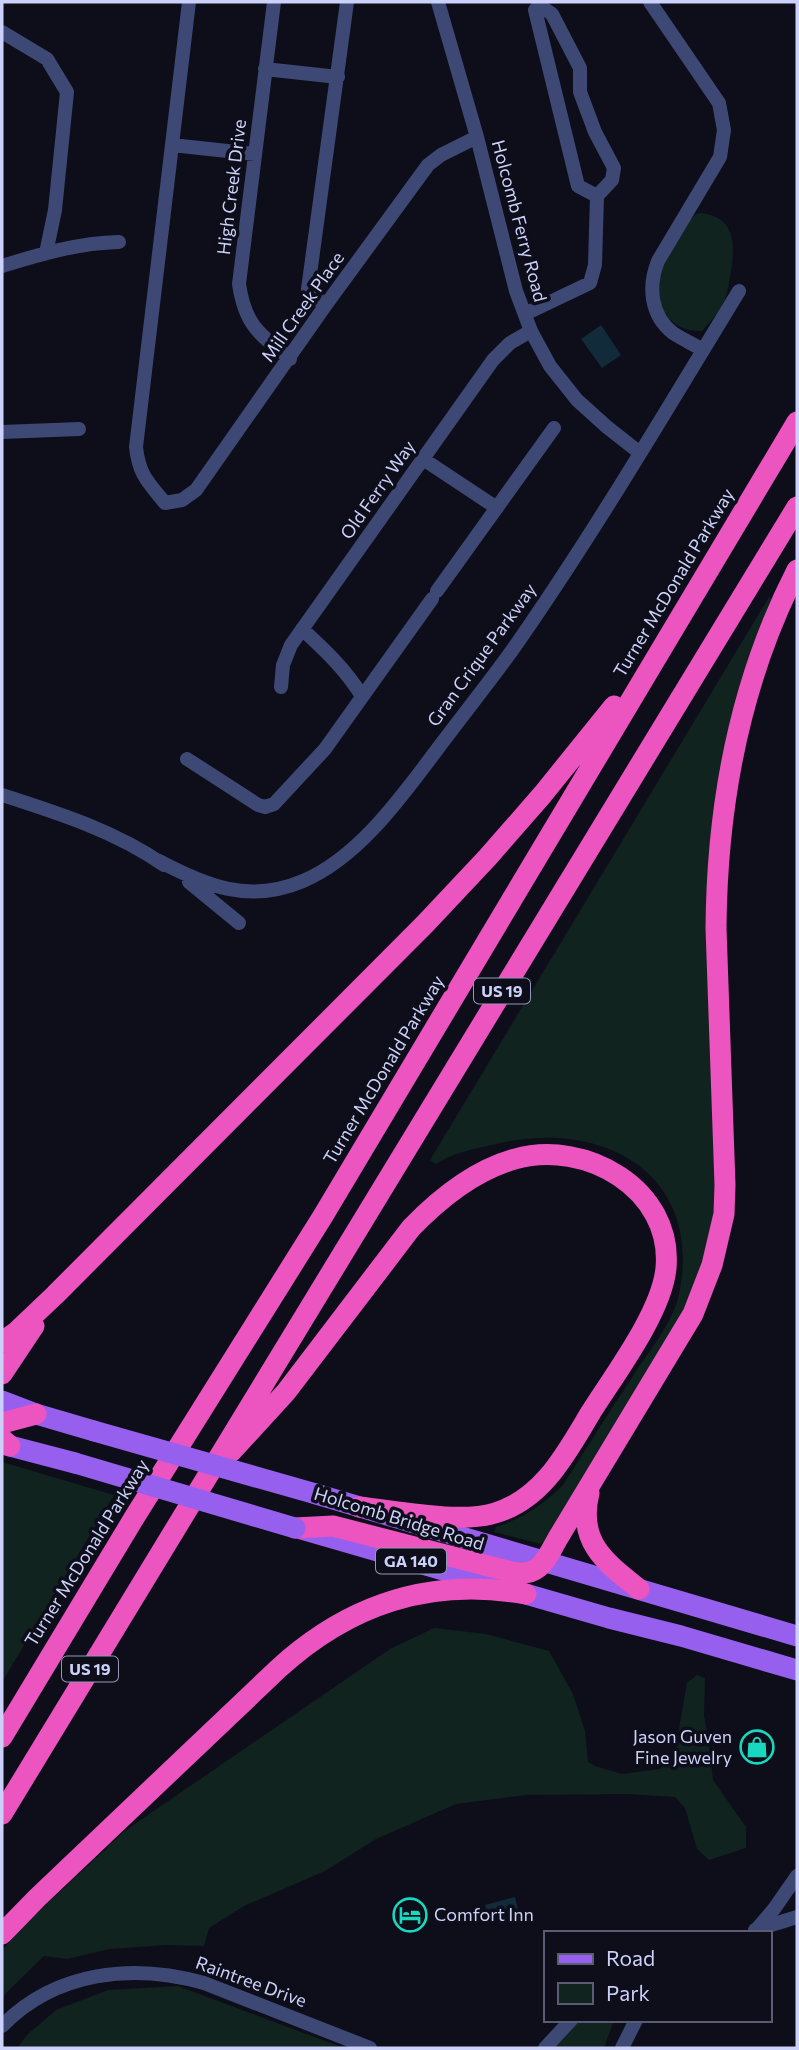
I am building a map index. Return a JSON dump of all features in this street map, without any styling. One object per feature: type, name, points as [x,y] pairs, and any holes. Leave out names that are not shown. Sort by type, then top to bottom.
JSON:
[{"type":"highway","name":"Turner McDonald Parkway","points":[[2,1737],[134,1518],[323,1216],[797,422]]},
{"type":"highway","name":"US 19","points":[[2,1814],[797,507]]},
{"type":"highway","points":[[296,1528],[333,1526],[517,1573],[538,1569],[693,1314],[704,1290],[724,1214],[716,928],[721,825],[733,755],[750,688],[775,618],[797,570]]},
{"type":"highway","points":[[2,1342],[55,1295],[488,858],[656,656]]},
{"type":"highway","points":[[207,1476],[286,1392],[411,1228],[456,1188],[494,1166],[518,1158],[541,1155],[565,1156],[589,1162],[612,1171],[632,1185],[655,1212],[663,1233],[666,1265],[662,1287],[628,1354],[545,1481],[517,1504],[499,1512],[479,1516],[456,1517],[359,1507]]},
{"type":"highway","points":[[2,1374],[55,1295]]},
{"type":"highway","points":[[2,1423],[36,1414]]},
{"type":"highway","points":[[596,1474],[586,1505],[589,1534],[603,1560],[639,1589]]},
{"type":"highway","points":[[2,1934],[278,1669],[318,1636],[365,1610],[417,1594],[463,1588],[526,1594]]},
{"type":"main road","name":"Holcomb Bridge Road","points":[[2,1401],[36,1414],[797,1636]]},
{"type":"main road","name":"Holcomb Bridge Road","points":[[5,1443],[797,1670]]},
{"type":"street","points":[[189,2],[172,145],[255,154]]},
{"type":"street","name":"High Creek Drive","points":[[274,2],[239,284],[242,304],[251,323],[263,337],[290,359]]},
{"type":"street","points":[[326,306],[308,289],[347,2]]},
{"type":"street","name":"Holcomb Ferry Road","points":[[438,2],[477,137],[516,291],[531,331],[550,366],[578,400],[640,453]]},
{"type":"street","points":[[650,2],[719,103],[724,130],[720,157],[659,261],[651,286],[654,306],[663,323],[674,333],[703,350]]},
{"type":"street","points":[[525,314],[590,283],[596,265],[597,196],[612,180],[614,168],[580,92],[580,68],[552,14],[539,5],[535,10],[578,186],[597,196]]},
{"type":"street","points":[[2,32],[47,59],[67,92],[55,210],[46,253]]},
{"type":"street","points":[[265,69],[338,77]]},
{"type":"street","points":[[557,96],[580,92]]},
{"type":"street","name":"Mill Creek Place","points":[[172,145],[136,447],[138,464],[145,478],[165,503],[182,500],[196,490],[428,165],[441,155],[477,137]]},
{"type":"street","points":[[2,266],[94,243],[120,242]]},
{"type":"street","name":"Gran Crique Parkway","points":[[157,860],[209,885],[234,891],[257,892],[280,889],[302,881],[333,863],[353,847],[397,800],[486,686],[576,555],[739,291]]},
{"type":"street","name":"Old Ferry Way","points":[[281,687],[286,655],[302,629],[493,360],[510,343],[531,331]]},
{"type":"street","points":[[187,759],[258,805],[270,806],[277,802],[319,756],[554,428]]},
{"type":"street","points":[[2,432],[79,429]]},
{"type":"street","points":[[423,458],[497,508]]},
{"type":"street","points":[[302,629],[334,658],[362,696]]},
{"type":"street","points":[[2,795],[86,824],[157,860],[239,923]]},
{"type":"street","points":[[753,1931],[774,1909],[797,1876]]},
{"type":"street","points":[[753,1931],[797,1917]]},
{"type":"street","name":"Raintree Drive","points":[[2,2026],[27,2004],[64,1985],[108,1974],[150,1972],[204,1983],[370,2048]]},
{"type":"street","points":[[545,2048],[569,2022]]},
{"type":"street","points":[[622,2048],[635,2022]]},
{"type":"green space","points":[[701,213],[721,220],[727,226],[733,252],[725,299],[702,331],[683,328],[671,321],[660,305],[657,292],[658,279],[668,254],[691,219]]},
{"type":"green space","points":[[769,597],[775,601],[731,732],[719,1198],[693,1295],[546,1541],[541,1544],[494,1532],[496,1527],[532,1510],[563,1485],[672,1315],[679,1294],[683,1252],[676,1216],[660,1187],[637,1164],[608,1148],[573,1140],[536,1138],[465,1151],[436,1164],[430,1160]]},
{"type":"green space","points":[[2,1462],[114,1495],[2,1682]]},
{"type":"green space","points":[[434,1628],[486,1634],[549,1651],[573,1694],[585,1731],[588,1762],[622,1774],[660,1769],[674,1757],[687,1683],[697,1675],[705,1678],[704,1716],[713,1780],[746,1827],[746,1848],[709,1860],[697,1849],[685,1808],[675,1797],[627,1794],[526,1795],[456,1804],[376,1839],[325,1871],[244,1906],[209,1928],[204,1946],[166,1945],[110,1949],[67,1959],[44,1956],[2,2000],[2,1951],[20,1929],[126,1830],[390,1649]]},
{"type":"green space","points":[[178,1986],[344,2048],[17,2048],[28,2034],[56,2010],[108,1990]]},
{"type":"green space","points":[[575,2022],[613,2022],[604,2048],[550,2048]]},
{"type":"water","points":[[601,325],[621,355],[602,368],[581,339]]},
{"type":"water","points":[[515,1897],[519,1913],[496,1919],[496,1922],[490,1924],[485,1905]]},
{"type":"place","name":"Jason Guven Fine Jewelry","points":[[757,1747]]},
{"type":"place","name":"Comfort Inn","points":[[410,1915]]}]
